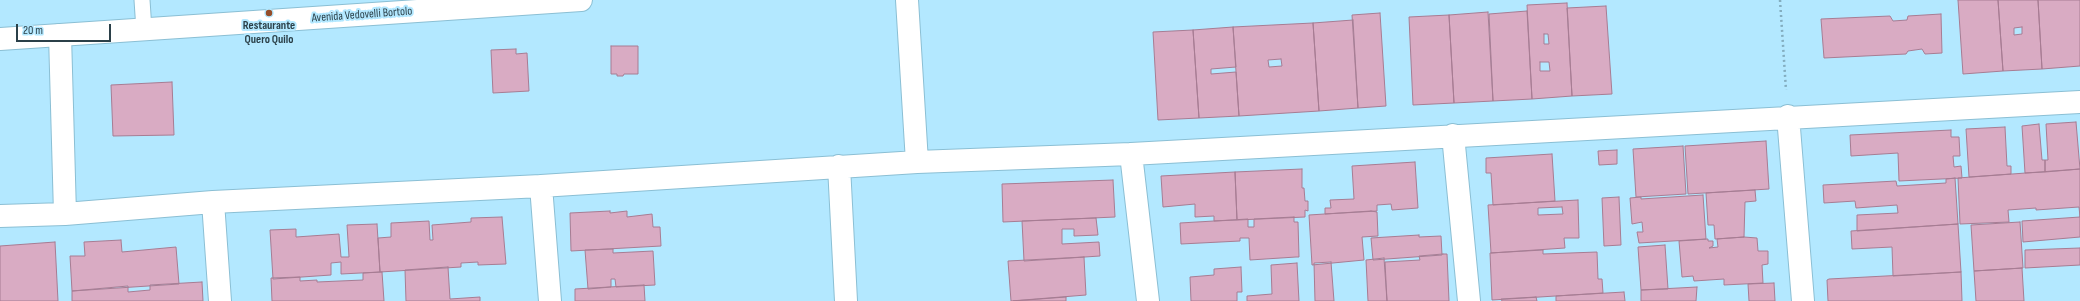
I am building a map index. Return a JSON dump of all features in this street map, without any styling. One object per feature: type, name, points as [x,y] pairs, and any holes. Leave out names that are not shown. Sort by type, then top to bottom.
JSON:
[{"type":"street","name":"Avenida Vedovelli Bortolo","points":[[0,39],[581,0]]},
{"type":"street","points":[[907,0],[917,162]]},
{"type":"street","points":[[60,35],[65,214]]},
{"type":"street","points":[[0,216],[65,214],[213,202],[541,186],[839,166],[1131,154],[1788,116],[2080,102]]},
{"type":"street","points":[[1788,116],[1803,301]]},
{"type":"street","points":[[1454,135],[1469,301]]},
{"type":"street","points":[[1131,154],[1148,301]]},
{"type":"street","points":[[839,166],[846,301]]},
{"type":"street","points":[[541,186],[550,301]]},
{"type":"street","points":[[213,202],[220,301]]},
{"type":"lane","points":[[142,0],[144,30]]},
{"type":"path","points":[[1780,0],[1788,116]]},
{"type":"building","points":[[1958,0],[1998,0],[2003,71],[1963,74]]},
{"type":"building","points":[[1998,0],[2038,0],[2042,69],[2003,71]],"holes":[[[2022,27],[2022,34],[2014,35],[2014,28]]]},
{"type":"building","points":[[2038,0],[2080,0],[2080,66],[2042,69]]},
{"type":"building","points":[[1567,3],[1572,96],[1532,99],[1527,5]],"holes":[[[1544,34],[1548,34],[1549,44],[1544,44]],[[1540,62],[1549,62],[1550,71],[1540,71]]]},
{"type":"building","points":[[1606,6],[1612,94],[1572,96],[1567,8]]},
{"type":"building","points":[[1527,11],[1532,99],[1493,101],[1489,14]]},
{"type":"building","points":[[1488,12],[1493,101],[1454,103],[1449,15]]},
{"type":"building","points":[[1380,13],[1386,106],[1358,108],[1352,15]]},
{"type":"building","points":[[1941,14],[1942,53],[1925,54],[1922,49],[1908,51],[1906,54],[1824,58],[1821,19],[1890,16],[1893,21],[1907,20],[1908,16]]},
{"type":"building","points":[[1449,15],[1454,103],[1413,105],[1409,17]]},
{"type":"building","points":[[1353,20],[1358,108],[1319,111],[1313,23]]},
{"type":"building","points":[[1313,23],[1319,111],[1239,116],[1233,27]],"holes":[[[1281,59],[1282,66],[1269,67],[1268,60]]]},
{"type":"building","points":[[1233,27],[1236,67],[1211,69],[1211,74],[1236,72],[1239,116],[1199,118],[1193,30]]},
{"type":"building","points":[[1193,30],[1199,118],[1158,120],[1153,32]]},
{"type":"building","points":[[611,46],[638,46],[638,74],[624,74],[623,76],[617,76],[617,74],[611,74]]},
{"type":"building","points":[[516,49],[516,54],[527,53],[529,91],[493,93],[491,50]]},
{"type":"building","points":[[172,82],[174,135],[113,136],[111,85]]},
{"type":"building","points":[[2076,122],[2080,169],[2045,172],[2045,160],[2048,160],[2046,124]]},
{"type":"building","points":[[2039,124],[2042,160],[2045,160],[2045,172],[2025,173],[2022,126]]},
{"type":"building","points":[[2005,127],[2007,166],[2011,166],[2011,174],[1969,177],[1966,129]]},
{"type":"building","points":[[1951,130],[1951,137],[1959,137],[1960,156],[1953,156],[1954,167],[1961,166],[1962,178],[1899,181],[1898,153],[1851,156],[1850,135]]},
{"type":"building","points":[[1766,141],[1769,189],[1688,194],[1685,146]]},
{"type":"building","points":[[1683,146],[1686,194],[1636,197],[1633,149]]},
{"type":"building","points":[[1617,150],[1617,164],[1599,165],[1598,151]]},
{"type":"building","points":[[1552,154],[1555,201],[1493,205],[1491,173],[1486,173],[1486,158]]},
{"type":"building","points":[[1415,162],[1418,208],[1392,210],[1391,204],[1377,205],[1377,211],[1325,214],[1325,208],[1331,208],[1330,200],[1354,199],[1352,166]]},
{"type":"building","points":[[1302,169],[1302,188],[1304,188],[1305,201],[1308,201],[1308,211],[1305,210],[1305,217],[1237,220],[1235,172]]},
{"type":"building","points":[[2080,169],[2080,217],[2079,207],[2036,210],[2036,208],[2008,210],[2009,222],[1960,224],[1958,178]]},
{"type":"building","points":[[1235,172],[1237,220],[1214,221],[1214,216],[1195,217],[1195,204],[1163,207],[1161,176]]},
{"type":"building","points":[[1955,178],[1958,224],[1857,231],[1857,215],[1898,213],[1897,205],[1856,208],[1855,201],[1824,203],[1823,185],[1896,181],[1897,186],[1946,183],[1946,179]]},
{"type":"building","points":[[1113,180],[1115,217],[1003,222],[1002,184]]},
{"type":"building","points":[[1755,190],[1756,201],[1745,202],[1744,237],[1715,239],[1714,225],[1708,225],[1706,193]]},
{"type":"building","points":[[1703,195],[1706,239],[1639,243],[1637,232],[1643,232],[1642,222],[1632,224],[1630,198],[1641,197],[1641,199]]},
{"type":"building","points":[[1619,197],[1621,245],[1604,246],[1602,198]]},
{"type":"building","points":[[1578,200],[1579,238],[1564,238],[1565,248],[1491,253],[1488,205]],"holes":[[[1562,207],[1563,214],[1538,215],[1538,208]]]},
{"type":"building","points":[[610,211],[610,213],[627,211],[627,217],[652,214],[653,227],[660,227],[661,246],[571,251],[570,213]]},
{"type":"building","points":[[1371,211],[1377,212],[1378,236],[1362,237],[1364,260],[1312,265],[1309,215]]},
{"type":"building","points":[[502,217],[506,264],[478,265],[478,262],[461,263],[461,267],[380,272],[378,238],[391,237],[391,223],[429,221],[430,240],[433,240],[432,225],[471,222],[471,218]]},
{"type":"building","points":[[1294,217],[1294,222],[1298,222],[1299,257],[1250,260],[1249,238],[1240,238],[1240,241],[1181,244],[1180,223],[1248,219],[1248,227],[1254,227],[1254,219]]},
{"type":"building","points":[[2080,217],[2080,237],[2023,242],[2022,221]]},
{"type":"building","points":[[1096,218],[1098,235],[1074,236],[1074,229],[1062,229],[1062,244],[1099,242],[1100,256],[1024,261],[1022,221]]},
{"type":"building","points":[[2020,222],[2023,268],[1974,271],[1971,225]]},
{"type":"building","points":[[377,224],[380,272],[341,274],[341,262],[331,263],[331,275],[273,279],[270,230],[296,229],[296,237],[339,234],[341,257],[349,257],[347,225]]},
{"type":"building","points":[[1958,224],[1961,272],[1893,276],[1892,247],[1852,249],[1851,231]]},
{"type":"building","points":[[1419,235],[1419,237],[1441,236],[1442,255],[1373,260],[1371,238]]},
{"type":"building","points":[[1744,237],[1757,238],[1758,251],[1768,251],[1768,264],[1762,265],[1763,283],[1724,285],[1724,279],[1694,281],[1693,276],[1682,277],[1679,241],[1708,239],[1708,241],[1713,241],[1713,246],[1709,248],[1718,247],[1717,239]]},
{"type":"building","points":[[121,240],[122,252],[176,247],[179,284],[72,291],[70,256],[85,256],[84,242]]},
{"type":"building","points":[[55,242],[58,301],[0,301],[0,246]]},
{"type":"building","points":[[1665,245],[1668,289],[1641,290],[1638,247]]},
{"type":"building","points":[[2080,248],[2080,265],[2025,268],[2025,250]]},
{"type":"building","points":[[613,249],[613,253],[653,251],[655,285],[616,287],[615,279],[611,279],[611,287],[588,289],[585,250]]},
{"type":"building","points":[[1543,250],[1543,254],[1597,252],[1598,279],[1602,279],[1603,293],[1492,300],[1490,253]]},
{"type":"building","points":[[1447,254],[1449,301],[1387,301],[1385,262],[1420,260],[1419,256]]},
{"type":"building","points":[[1084,257],[1086,295],[1011,301],[1008,261]]},
{"type":"building","points":[[1384,258],[1387,301],[1368,301],[1366,260]]},
{"type":"building","points":[[1331,262],[1334,301],[1315,301],[1314,263]]},
{"type":"building","points":[[1297,263],[1299,301],[1247,301],[1247,296],[1272,294],[1271,265]]},
{"type":"building","points":[[448,267],[450,299],[480,297],[480,301],[406,301],[405,270]]},
{"type":"building","points":[[1241,267],[1242,292],[1237,292],[1237,301],[1191,301],[1190,277],[1214,275],[1214,269]]},
{"type":"building","points":[[2022,268],[2024,301],[1976,301],[1974,271]]},
{"type":"building","points":[[382,272],[384,301],[272,301],[271,278],[300,277],[300,281],[317,280],[317,282],[363,280],[363,273]]},
{"type":"building","points":[[1961,272],[1962,301],[1828,301],[1827,280],[1829,279]]},
{"type":"building","points":[[202,282],[203,301],[72,301],[72,291],[128,286],[128,292],[150,290],[150,285]]},
{"type":"building","points":[[1774,283],[1775,301],[1749,301],[1748,284]]},
{"type":"building","points":[[644,285],[645,301],[575,301],[575,289]]},
{"type":"building","points":[[1697,287],[1696,301],[1641,301],[1641,290]]},
{"type":"building","points":[[1624,292],[1625,301],[1556,301],[1556,296]]},
{"type":"building","points":[[1066,297],[1066,301],[1013,301]]},
{"type":"building","points":[[1536,297],[1537,301],[1502,301],[1501,299]]},
{"type":"place","name":"Restaurante Quero Quilo","points":[[269,13]]}]
